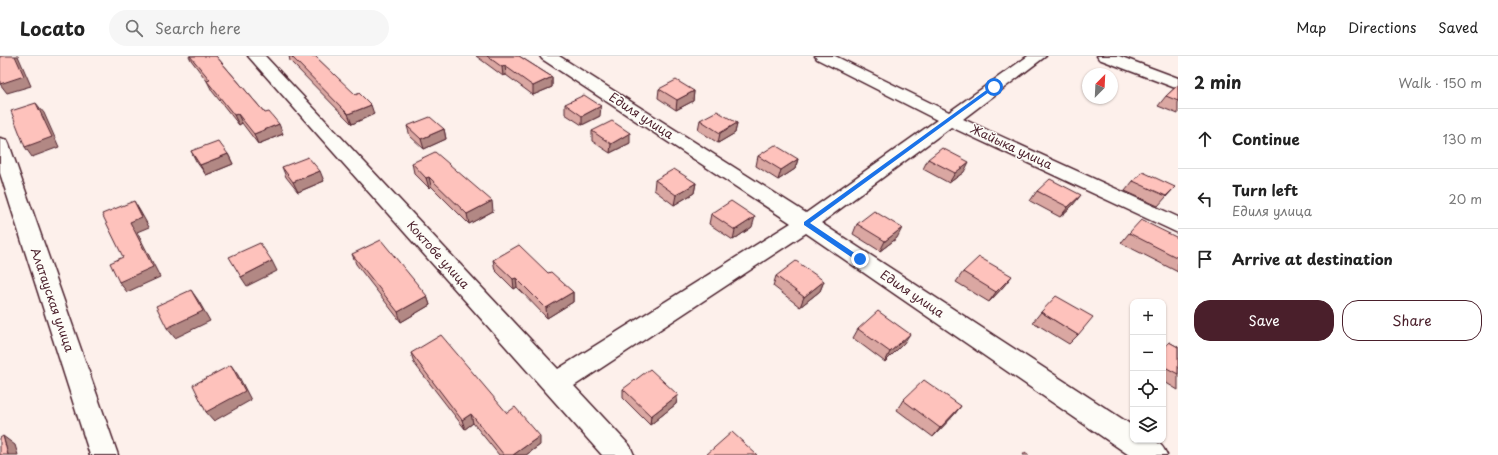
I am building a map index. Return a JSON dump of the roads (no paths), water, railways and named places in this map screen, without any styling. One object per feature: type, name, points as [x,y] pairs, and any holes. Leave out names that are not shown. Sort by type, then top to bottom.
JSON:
[{"type":"street","name":"Коктобе улица","points":[[256,56],[620,455]]},
{"type":"street","name":"Едиля улица","points":[[548,56],[806,223],[1153,455]]},
{"type":"street","name":"Жайыка улица","points":[[823,56],[950,119],[1178,226]]},
{"type":"street","points":[[556,384],[806,223],[1038,56]]},
{"type":"street","points":[[1105,56],[1178,84]]},
{"type":"street","name":"Алатауская улица","points":[[0,144],[104,455]]}]
